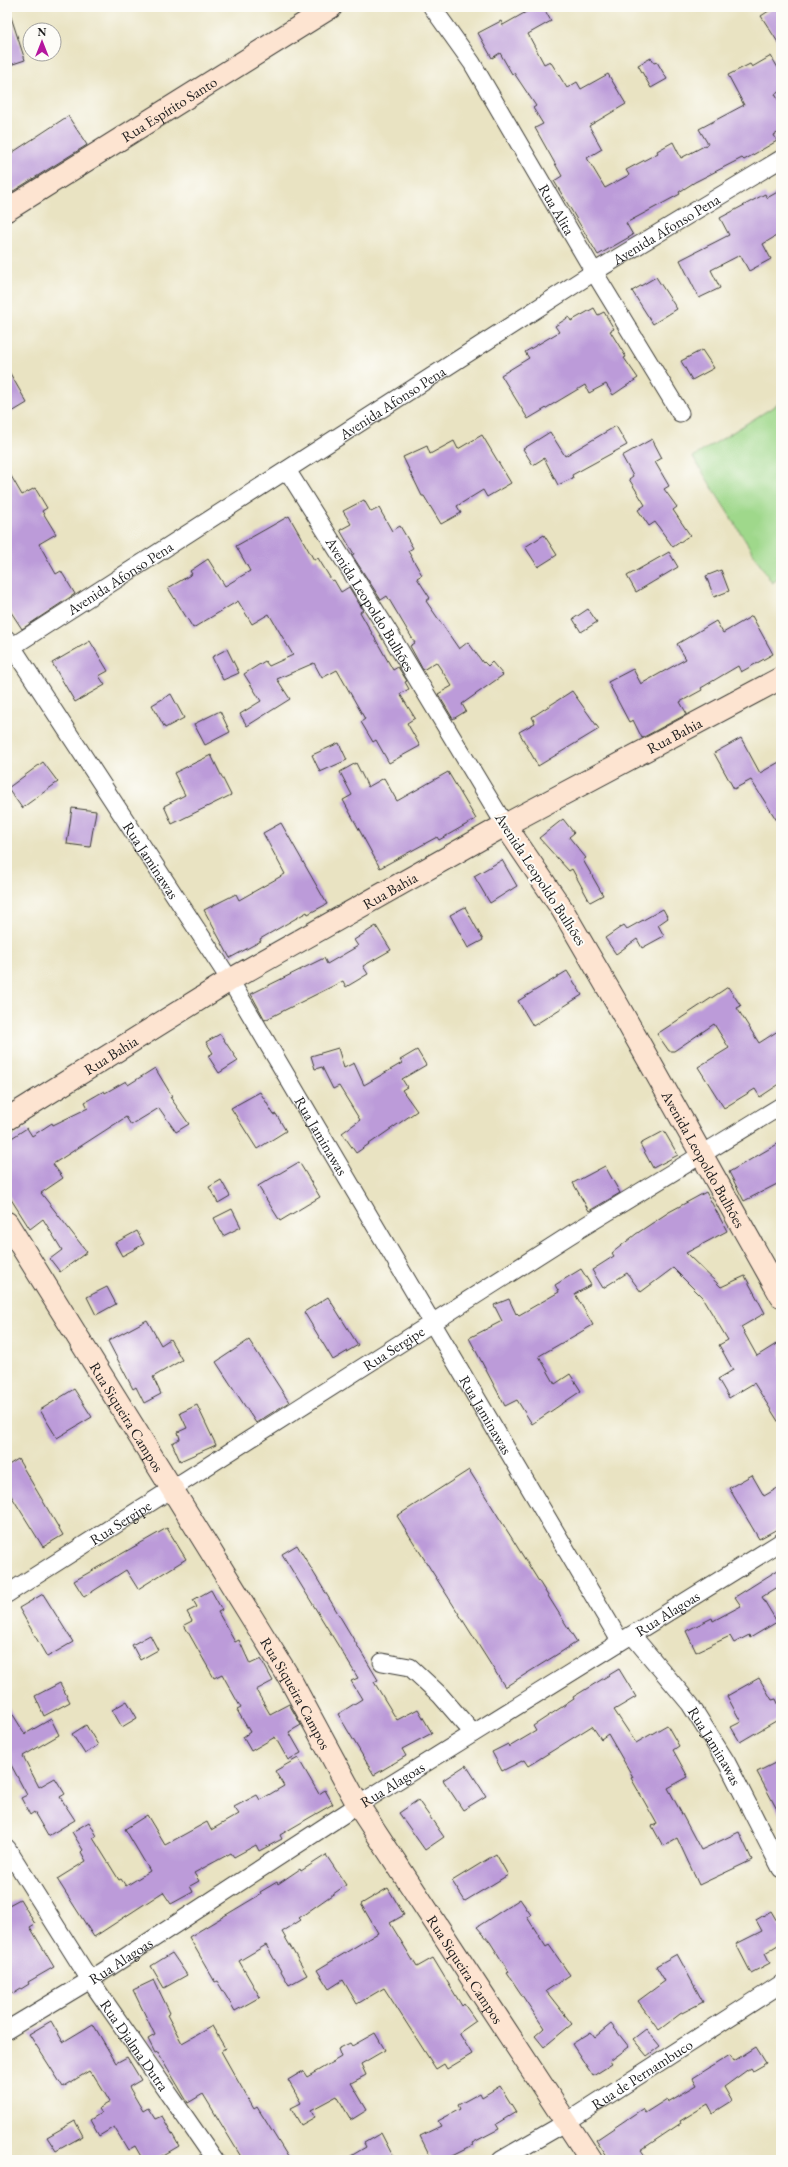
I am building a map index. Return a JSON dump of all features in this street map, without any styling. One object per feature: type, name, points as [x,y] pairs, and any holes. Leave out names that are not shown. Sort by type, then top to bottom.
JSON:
[{"type":"street","name":"Rua Espírito Santo","points":[[7,210],[331,7]]},
{"type":"street","name":"Rua Alita","points":[[432,7],[472,63],[594,272],[680,413]]},
{"type":"street","name":"Avenida Afonso Pena","points":[[8,645],[288,470],[594,272],[781,159]]},
{"type":"street","name":"Avenida Leopoldo Bulhões","points":[[288,470],[387,629],[505,825],[562,909],[781,1296]]},
{"type":"street","name":"Rua Jaminawas","points":[[8,645],[230,980],[432,1324],[626,1638],[690,1704],[727,1763],[781,1868]]},
{"type":"street","name":"Rua Bahia","points":[[7,1119],[230,980],[505,825],[781,678]]},
{"type":"street","name":"Rua Sergipe","points":[[7,1594],[570,1235],[781,1106]]},
{"type":"street","name":"Rua Siqueira Campos","points":[[7,1223],[290,1679],[358,1805],[565,2123],[591,2160]]},
{"type":"street","name":"Rua Alagoas","points":[[7,2030],[90,1980],[358,1805],[781,1542]]},
{"type":"street","points":[[382,1662],[410,1667],[440,1695],[473,1733]]},
{"type":"street","name":"Rua Djalma Dutra","points":[[7,1848],[90,1980],[215,2160]]},
{"type":"street","name":"Rua de Pernambuco","points":[[501,2160],[565,2123],[781,1984]]},
{"type":"green space","points":[[781,402],[781,577],[772,583],[693,457]]},
{"type":"building","points":[[535,7],[543,7],[551,21],[528,34],[544,64],[550,61],[567,88],[577,82],[581,89],[608,74],[626,104],[589,126],[602,149],[587,158],[605,188],[629,175],[626,170],[658,153],[657,151],[673,142],[681,158],[708,144],[699,129],[744,105],[728,75],[750,64],[752,67],[771,56],[781,73],[781,91],[775,94],[781,105],[781,131],[774,135],[777,141],[744,160],[742,158],[695,182],[679,192],[680,194],[626,223],[633,235],[598,255],[554,181],[562,176],[535,128],[543,124],[533,108],[536,106],[514,73],[512,74],[500,53],[492,58],[478,33],[501,21],[503,25]]},
{"type":"building","points":[[775,7],[781,7],[781,47],[761,16]]},
{"type":"building","points":[[10,14],[22,51],[22,61],[7,66],[7,15]]},
{"type":"building","points":[[651,58],[654,63],[657,62],[667,79],[651,88],[638,65]]},
{"type":"building","points":[[68,116],[87,145],[7,195],[7,156]]},
{"type":"building","points":[[781,190],[781,233],[763,244],[771,259],[749,271],[740,255],[711,270],[720,288],[699,298],[680,260],[729,235],[720,218],[765,194],[767,198]]},
{"type":"building","points":[[656,277],[677,309],[653,324],[632,291]]},
{"type":"building","points":[[594,308],[598,315],[604,312],[614,329],[610,331],[626,357],[624,358],[638,378],[613,395],[606,384],[589,393],[585,385],[528,419],[501,375],[529,358],[525,352],[559,332],[555,326],[569,317],[571,321]]},
{"type":"building","points":[[702,350],[714,368],[692,380],[681,361]]},
{"type":"building","points":[[7,368],[27,403],[7,415]]},
{"type":"building","points":[[616,426],[627,445],[572,475],[573,478],[558,485],[544,458],[533,465],[523,449],[550,432],[565,456]]},
{"type":"building","points":[[482,435],[511,483],[487,497],[483,490],[457,506],[461,513],[441,524],[424,496],[422,496],[403,457],[427,446],[430,454],[454,441],[458,449]]},
{"type":"building","points":[[652,439],[662,458],[655,462],[669,486],[664,489],[677,507],[673,510],[690,535],[673,547],[655,522],[649,526],[638,510],[645,505],[629,479],[633,476],[622,456]]},
{"type":"building","points":[[7,469],[22,495],[35,488],[47,508],[42,511],[56,534],[39,544],[56,574],[61,571],[75,594],[22,629],[7,606]]},
{"type":"building","points":[[364,500],[371,512],[379,508],[392,531],[400,526],[413,548],[408,551],[422,575],[417,578],[430,598],[426,601],[459,649],[468,642],[483,663],[484,662],[488,666],[492,662],[503,675],[462,704],[466,711],[453,719],[438,694],[452,686],[436,662],[423,670],[410,646],[415,643],[387,596],[381,600],[352,555],[354,554],[340,530],[351,524],[343,511]]},
{"type":"building","points":[[289,516],[314,560],[318,558],[332,581],[334,580],[341,592],[349,587],[363,610],[360,612],[393,670],[398,667],[407,681],[405,682],[409,689],[400,694],[415,718],[407,723],[420,746],[389,763],[376,740],[373,742],[361,722],[365,719],[337,670],[322,678],[314,663],[277,679],[290,699],[247,726],[240,714],[261,701],[244,674],[265,661],[269,666],[293,655],[269,614],[252,624],[238,601],[193,628],[168,588],[192,574],[190,571],[208,559],[225,586],[250,571],[236,546]]},
{"type":"building","points":[[544,535],[557,555],[538,567],[525,547]]},
{"type":"building","points":[[669,552],[678,567],[636,592],[627,576]]},
{"type":"building","points":[[721,570],[729,591],[714,597],[706,576]]},
{"type":"building","points":[[588,609],[597,622],[581,632],[573,619]]},
{"type":"building","points":[[752,616],[773,654],[741,672],[738,666],[701,688],[702,690],[680,702],[687,714],[642,738],[633,720],[629,722],[608,682],[633,669],[641,684],[686,659],[677,644],[716,621],[723,633]]},
{"type":"building","points":[[90,641],[108,671],[99,676],[105,685],[75,702],[52,663]]},
{"type":"building","points":[[227,649],[239,673],[223,680],[212,657]]},
{"type":"building","points":[[572,691],[599,729],[538,766],[519,732],[535,723],[532,717]]},
{"type":"building","points":[[171,694],[184,718],[165,728],[152,705]]},
{"type":"building","points":[[220,711],[230,732],[205,745],[194,724]]},
{"type":"building","points":[[741,738],[760,773],[781,761],[781,827],[751,780],[734,789],[714,753]]},
{"type":"building","points":[[339,743],[347,760],[320,772],[312,755]]},
{"type":"building","points":[[211,755],[231,795],[172,824],[164,806],[185,795],[174,773]]},
{"type":"building","points":[[43,762],[58,782],[22,808],[8,788]]},
{"type":"building","points":[[356,763],[368,787],[384,778],[397,801],[448,772],[476,819],[439,840],[437,837],[380,868],[343,800],[352,795],[340,772]]},
{"type":"building","points":[[72,808],[96,811],[90,847],[67,844]]},
{"type":"building","points":[[563,819],[574,833],[569,837],[586,858],[583,860],[603,895],[590,902],[572,869],[569,871],[539,838]]},
{"type":"building","points":[[281,823],[327,904],[308,914],[307,912],[260,939],[261,941],[230,958],[204,910],[236,894],[239,900],[285,874],[263,833]]},
{"type":"building","points":[[502,860],[517,886],[490,903],[474,876]]},
{"type":"building","points":[[465,907],[483,940],[468,948],[450,915]]},
{"type":"building","points":[[663,909],[668,918],[658,925],[664,936],[642,948],[637,939],[616,954],[605,938],[624,925],[627,929]]},
{"type":"building","points":[[376,926],[391,950],[363,966],[368,974],[346,987],[343,981],[265,1020],[251,994],[324,958],[327,964],[358,946],[354,940]]},
{"type":"building","points":[[567,971],[582,995],[533,1026],[518,1001]]},
{"type":"building","points":[[728,987],[741,1006],[737,1008],[759,1043],[781,1029],[781,1083],[760,1097],[755,1089],[724,1108],[698,1067],[729,1048],[714,1024],[674,1051],[669,1051],[657,1034]]},
{"type":"building","points":[[220,1034],[238,1061],[219,1073],[208,1056],[213,1053],[206,1042]]},
{"type":"building","points":[[338,1048],[344,1068],[354,1063],[364,1085],[402,1063],[400,1060],[417,1050],[426,1065],[402,1079],[407,1087],[402,1090],[417,1111],[356,1153],[342,1133],[360,1120],[339,1086],[333,1089],[322,1067],[315,1069],[311,1056]]},
{"type":"building","points":[[155,1068],[172,1096],[170,1097],[189,1124],[176,1132],[159,1108],[131,1125],[126,1117],[53,1164],[63,1178],[41,1193],[87,1252],[60,1272],[50,1259],[62,1250],[43,1219],[30,1229],[7,1193],[7,1141],[27,1128],[32,1136],[52,1123],[53,1125],[88,1108],[85,1102],[104,1091],[105,1093],[126,1081],[128,1085]]},
{"type":"building","points":[[260,1092],[286,1131],[257,1149],[231,1108]]},
{"type":"building","points":[[664,1131],[678,1155],[653,1168],[640,1144]]},
{"type":"building","points":[[781,1142],[781,1182],[744,1201],[729,1172]]},
{"type":"building","points":[[299,1162],[320,1197],[280,1221],[258,1186]]},
{"type":"building","points":[[605,1166],[620,1193],[589,1211],[573,1183]]},
{"type":"building","points":[[221,1180],[230,1196],[218,1203],[209,1187]]},
{"type":"building","points":[[706,1192],[727,1231],[686,1253],[721,1287],[745,1276],[765,1313],[741,1327],[757,1356],[781,1341],[781,1426],[754,1383],[729,1398],[718,1379],[733,1370],[719,1345],[728,1340],[702,1297],[673,1268],[641,1292],[627,1273],[603,1288],[592,1270],[614,1256],[612,1253],[636,1234],[669,1212]]},
{"type":"building","points":[[232,1209],[241,1227],[223,1236],[214,1218]]},
{"type":"building","points":[[137,1231],[144,1244],[122,1256],[115,1243]]},
{"type":"building","points":[[581,1269],[591,1285],[575,1294],[593,1325],[539,1356],[555,1384],[570,1374],[581,1391],[532,1424],[517,1400],[505,1406],[469,1338],[502,1321],[494,1305],[509,1299],[516,1314],[517,1313],[519,1315],[559,1292],[555,1285]]},
{"type":"building","points":[[107,1287],[116,1304],[96,1315],[87,1297]]},
{"type":"building","points":[[328,1297],[358,1345],[333,1360],[304,1312]]},
{"type":"building","points":[[147,1320],[161,1345],[170,1339],[182,1360],[153,1377],[161,1394],[144,1403],[136,1387],[133,1389],[108,1341]]},
{"type":"building","points":[[249,1340],[289,1402],[256,1423],[216,1362]]},
{"type":"building","points":[[74,1389],[92,1417],[57,1438],[40,1410]]},
{"type":"building","points":[[197,1405],[216,1445],[180,1461],[172,1443],[180,1439],[178,1432],[187,1428],[180,1413]]},
{"type":"building","points":[[18,1459],[63,1535],[43,1547],[7,1489],[7,1466]]},
{"type":"building","points":[[469,1470],[577,1642],[505,1687],[397,1516]]},
{"type":"building","points":[[752,1475],[764,1496],[781,1486],[781,1527],[759,1539],[729,1488]]},
{"type":"building","points":[[167,1528],[186,1559],[138,1589],[126,1570],[84,1597],[74,1581]]},
{"type":"building","points":[[297,1545],[378,1680],[374,1682],[397,1720],[418,1709],[432,1733],[402,1749],[406,1756],[374,1775],[338,1714],[362,1699],[351,1681],[358,1678],[282,1554]]},
{"type":"building","points":[[781,1568],[781,1585],[762,1597],[777,1622],[750,1638],[749,1635],[734,1643],[730,1636],[696,1652],[686,1631],[712,1618],[713,1621],[741,1606],[735,1597]]},
{"type":"building","points":[[211,1590],[222,1610],[218,1612],[235,1642],[239,1640],[250,1664],[261,1659],[273,1681],[256,1690],[270,1714],[289,1704],[301,1725],[289,1732],[301,1753],[288,1760],[275,1737],[251,1751],[243,1737],[250,1732],[237,1710],[241,1708],[222,1674],[214,1678],[184,1625],[192,1621],[187,1612],[197,1607],[193,1600]]},
{"type":"building","points":[[43,1594],[73,1642],[47,1657],[19,1608]]},
{"type":"building","points":[[150,1635],[158,1650],[140,1660],[132,1645]]},
{"type":"building","points":[[619,1669],[636,1697],[614,1710],[636,1743],[667,1725],[679,1746],[673,1750],[688,1777],[668,1788],[701,1850],[739,1832],[752,1860],[699,1885],[677,1838],[663,1846],[652,1826],[657,1824],[631,1778],[633,1777],[608,1734],[601,1739],[592,1726],[528,1766],[524,1760],[502,1771],[492,1752],[508,1744],[509,1747],[536,1731],[533,1726],[574,1699],[573,1697]]},
{"type":"building","points":[[759,1678],[772,1700],[776,1699],[781,1710],[781,1718],[740,1742],[731,1727],[741,1722],[727,1696]]},
{"type":"building","points":[[60,1683],[70,1702],[44,1716],[35,1696]]},
{"type":"building","points":[[127,1701],[137,1718],[122,1727],[112,1710]]},
{"type":"building","points":[[7,1705],[25,1734],[51,1719],[59,1735],[23,1756],[39,1787],[55,1778],[65,1794],[60,1797],[75,1820],[48,1836],[34,1812],[30,1815],[21,1798],[27,1795],[10,1763],[7,1764]]},
{"type":"building","points":[[86,1725],[98,1745],[85,1754],[72,1734]]},
{"type":"building","points":[[298,1758],[319,1794],[325,1790],[333,1804],[280,1835],[282,1839],[259,1851],[256,1845],[234,1857],[231,1853],[194,1873],[199,1881],[190,1886],[193,1892],[171,1904],[163,1892],[94,1937],[57,1879],[86,1861],[81,1852],[83,1850],[72,1832],[89,1822],[97,1836],[93,1838],[119,1880],[121,1879],[126,1886],[150,1871],[125,1829],[147,1815],[165,1845],[207,1822],[211,1830],[239,1814],[234,1807],[257,1795],[260,1800],[284,1786],[275,1771]]},
{"type":"building","points":[[781,1760],[781,1817],[757,1772]]},
{"type":"building","points":[[466,1765],[486,1796],[463,1810],[443,1780]]},
{"type":"building","points":[[418,1800],[444,1837],[425,1850],[399,1813]]},
{"type":"building","points":[[496,1854],[508,1875],[465,1901],[452,1881]]},
{"type":"building","points":[[326,1855],[346,1885],[299,1918],[301,1920],[282,1932],[307,1975],[289,1985],[266,1945],[239,1961],[260,1997],[235,2011],[217,1981],[215,1982],[189,1937],[261,1894],[260,1892],[277,1882],[278,1884],[300,1869],[301,1871]]},
{"type":"building","points":[[388,1888],[404,1915],[390,1923],[417,1967],[433,1958],[462,2006],[464,2004],[476,2021],[459,2033],[472,2054],[447,2069],[444,2064],[436,2069],[384,1988],[357,2004],[343,1980],[329,1989],[317,1970],[378,1933],[361,1904]]},
{"type":"building","points":[[20,1899],[35,1924],[30,1927],[54,1967],[28,1982],[29,1984],[13,1994],[7,1985],[7,1906]]},
{"type":"building","points":[[520,1899],[531,1915],[527,1917],[546,1947],[549,1945],[570,1975],[546,1991],[572,2024],[544,2047],[535,2036],[544,2028],[507,1973],[509,1972],[490,1942],[477,1927]]},
{"type":"building","points":[[771,1911],[781,1928],[781,1943],[765,1953],[770,1963],[751,1973],[736,1944],[762,1931],[756,1920]]},
{"type":"building","points":[[172,1953],[187,1975],[164,1988],[151,1966]]},
{"type":"building","points":[[677,1954],[703,2002],[680,2014],[659,2030],[638,2001],[665,1981],[656,1966]]},
{"type":"building","points":[[154,1980],[170,2013],[167,2015],[182,2043],[212,2026],[225,2048],[221,2051],[254,2109],[257,2107],[290,2160],[243,2160],[203,2094],[188,2103],[158,2052],[155,2053],[148,2039],[155,2035],[133,1990]]},
{"type":"building","points":[[51,2021],[63,2042],[93,2024],[116,2063],[127,2057],[141,2080],[129,2087],[143,2111],[148,2108],[155,2119],[162,2116],[179,2146],[155,2160],[143,2160],[135,2146],[128,2150],[114,2127],[99,2136],[90,2120],[101,2113],[98,2109],[110,2102],[93,2074],[92,2075],[89,2071],[63,2087],[29,2034]]},
{"type":"building","points":[[611,2024],[629,2047],[610,2061],[612,2064],[593,2076],[572,2044],[591,2032],[595,2037]]},
{"type":"building","points":[[646,2029],[660,2046],[647,2056],[633,2039]]},
{"type":"building","points":[[375,2033],[385,2050],[361,2064],[366,2075],[351,2083],[367,2110],[351,2120],[337,2096],[311,2110],[315,2117],[301,2125],[291,2108],[301,2103],[288,2080],[303,2071],[307,2077],[341,2057],[338,2049],[350,2043],[352,2046]]},
{"type":"building","points":[[756,2047],[766,2063],[752,2071],[750,2068],[724,2087],[732,2101],[713,2113],[708,2104],[680,2121],[681,2123],[641,2150],[648,2160],[609,2160],[596,2140],[642,2109],[645,2113],[667,2099],[668,2102],[697,2085],[693,2078],[730,2055],[734,2061]]},
{"type":"building","points":[[500,2086],[516,2112],[496,2124],[499,2129],[472,2143],[473,2145],[443,2160],[432,2160],[420,2136],[441,2126],[438,2121],[460,2109],[458,2105],[480,2093],[482,2097]]},
{"type":"building","points":[[75,2121],[83,2136],[56,2151],[47,2137]]},
{"type":"building","points":[[381,2133],[395,2160],[344,2160],[366,2147],[364,2143]]}]
